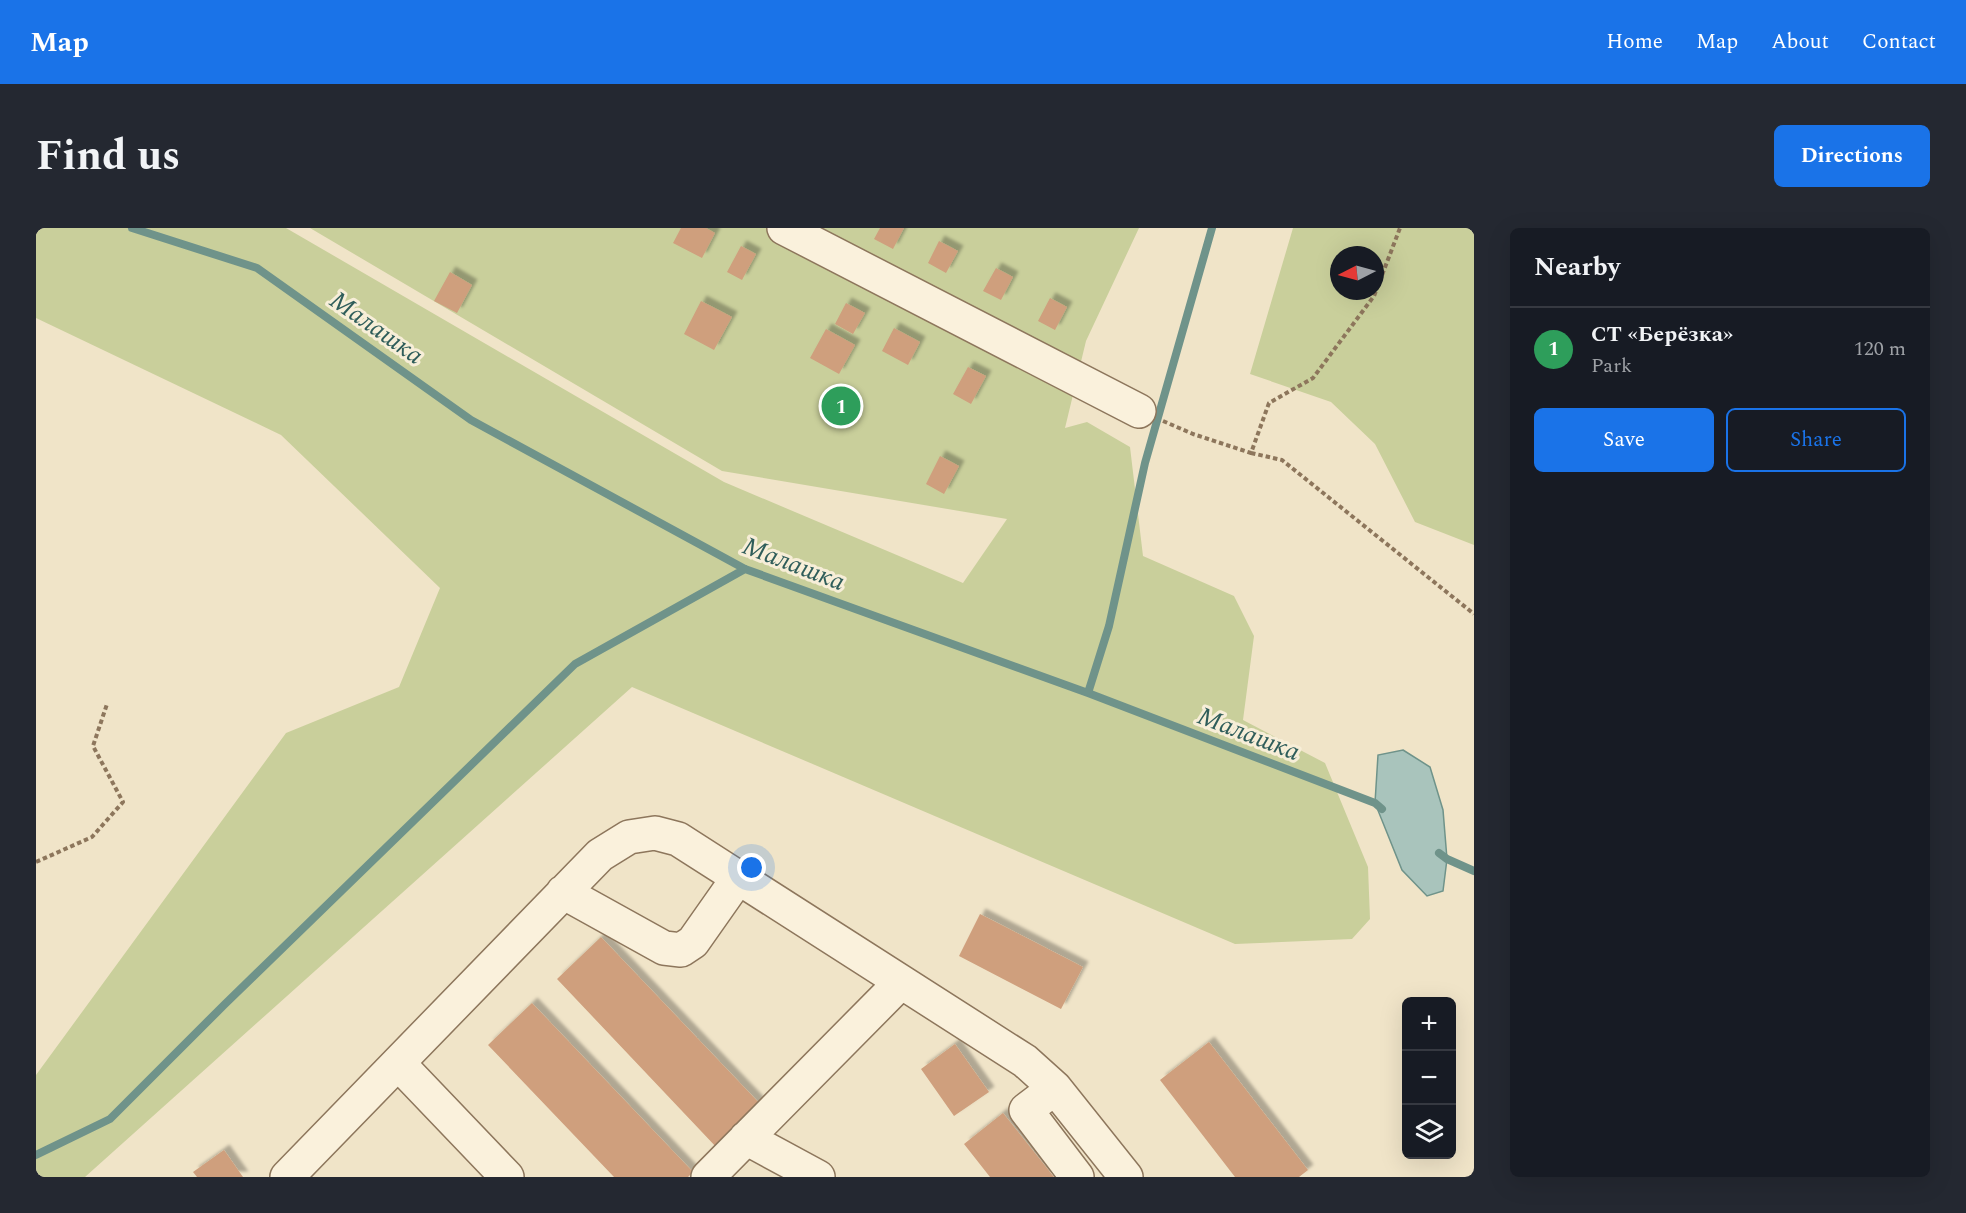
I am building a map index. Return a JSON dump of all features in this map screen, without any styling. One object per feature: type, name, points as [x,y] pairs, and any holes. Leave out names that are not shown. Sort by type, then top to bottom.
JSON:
[{"type":"street","points":[[784,228],[1139,411]]},
{"type":"street","points":[[287,1177],[600,855],[629,837],[655,833],[678,839],[1025,1061],[1055,1088],[1126,1177]]},
{"type":"street","points":[[563,892],[663,948],[681,950],[693,942],[738,878]]},
{"type":"street","points":[[708,1177],[900,983]]},
{"type":"street","points":[[398,1063],[507,1177]]},
{"type":"street","points":[[1055,1088],[1026,1110],[1077,1177]]},
{"type":"street","points":[[746,1138],[818,1177]]},
{"type":"path","points":[[1251,453],[1269,403],[1313,378],[1374,296],[1400,228]]},
{"type":"path","points":[[1193,434],[1281,460],[1474,614]]},
{"type":"path","points":[[36,862],[92,837],[123,802],[93,746],[107,704]]},
{"type":"green space","points":[[36,228],[286,228],[724,482],[963,583],[1007,519],[722,471],[310,228],[1139,228],[1086,341],[1065,428],[1087,422],[1130,447],[1143,556],[1234,596],[1254,636],[1243,720],[1325,763],[1368,867],[1370,919],[1352,939],[1235,944],[632,687],[85,1177],[36,1177],[36,1075],[286,733],[399,687],[440,588],[281,435],[36,318]]},
{"type":"green space","points":[[1293,228],[1474,228],[1474,545],[1415,522],[1375,444],[1331,402],[1250,374]]},
{"type":"water","points":[[1403,750],[1430,767],[1443,810],[1447,859],[1443,891],[1427,896],[1402,870],[1375,803],[1378,755]]},
{"type":"building","points":[[681,228],[706,228],[715,233],[702,258],[673,243]]},
{"type":"building","points":[[880,228],[904,228],[893,249],[874,239]]},
{"type":"building","points":[[939,241],[958,251],[946,273],[928,263]]},
{"type":"building","points":[[741,246],[756,254],[742,280],[727,272]]},
{"type":"building","points":[[996,268],[1013,277],[1001,300],[983,291]]},
{"type":"building","points":[[450,272],[472,285],[457,313],[434,301]]},
{"type":"building","points":[[1050,298],[1067,307],[1055,330],[1038,321]]},
{"type":"building","points":[[701,301],[732,317],[714,350],[684,334]]},
{"type":"building","points":[[846,303],[865,313],[853,334],[835,324]]},
{"type":"building","points":[[894,328],[920,342],[908,365],[882,351]]},
{"type":"building","points":[[826,329],[855,345],[839,374],[810,358]]},
{"type":"building","points":[[968,367],[986,376],[971,404],[953,394]]},
{"type":"building","points":[[940,456],[959,466],[944,494],[926,484]]},
{"type":"building","points":[[980,914],[1083,967],[1061,1009],[959,956]]},
{"type":"building","points":[[601,937],[762,1106],[718,1149],[557,979]]},
{"type":"building","points":[[532,1003],[693,1172],[688,1177],[614,1177],[488,1045]]},
{"type":"building","points":[[1209,1042],[1308,1170],[1299,1177],[1235,1177],[1160,1080]]},
{"type":"building","points":[[955,1044],[989,1092],[954,1116],[921,1069]]},
{"type":"building","points":[[1003,1113],[1054,1177],[990,1177],[964,1144]]},
{"type":"building","points":[[224,1150],[243,1177],[197,1177],[193,1172]]},
{"type":"waterway","name":"Малашка","points":[[132,228],[257,268],[471,420],[745,569],[1088,693],[1375,803],[1382,809]]},
{"type":"waterway","points":[[1088,693],[1109,626],[1145,463],[1212,228]]},
{"type":"waterway","points":[[36,1155],[110,1119],[575,664],[745,569]]},
{"type":"waterway","name":"Малашка","points":[[1439,853],[1474,871]]},
{"type":"place","name":"СТ «Берёзка»","points":[[841,406]]}]
